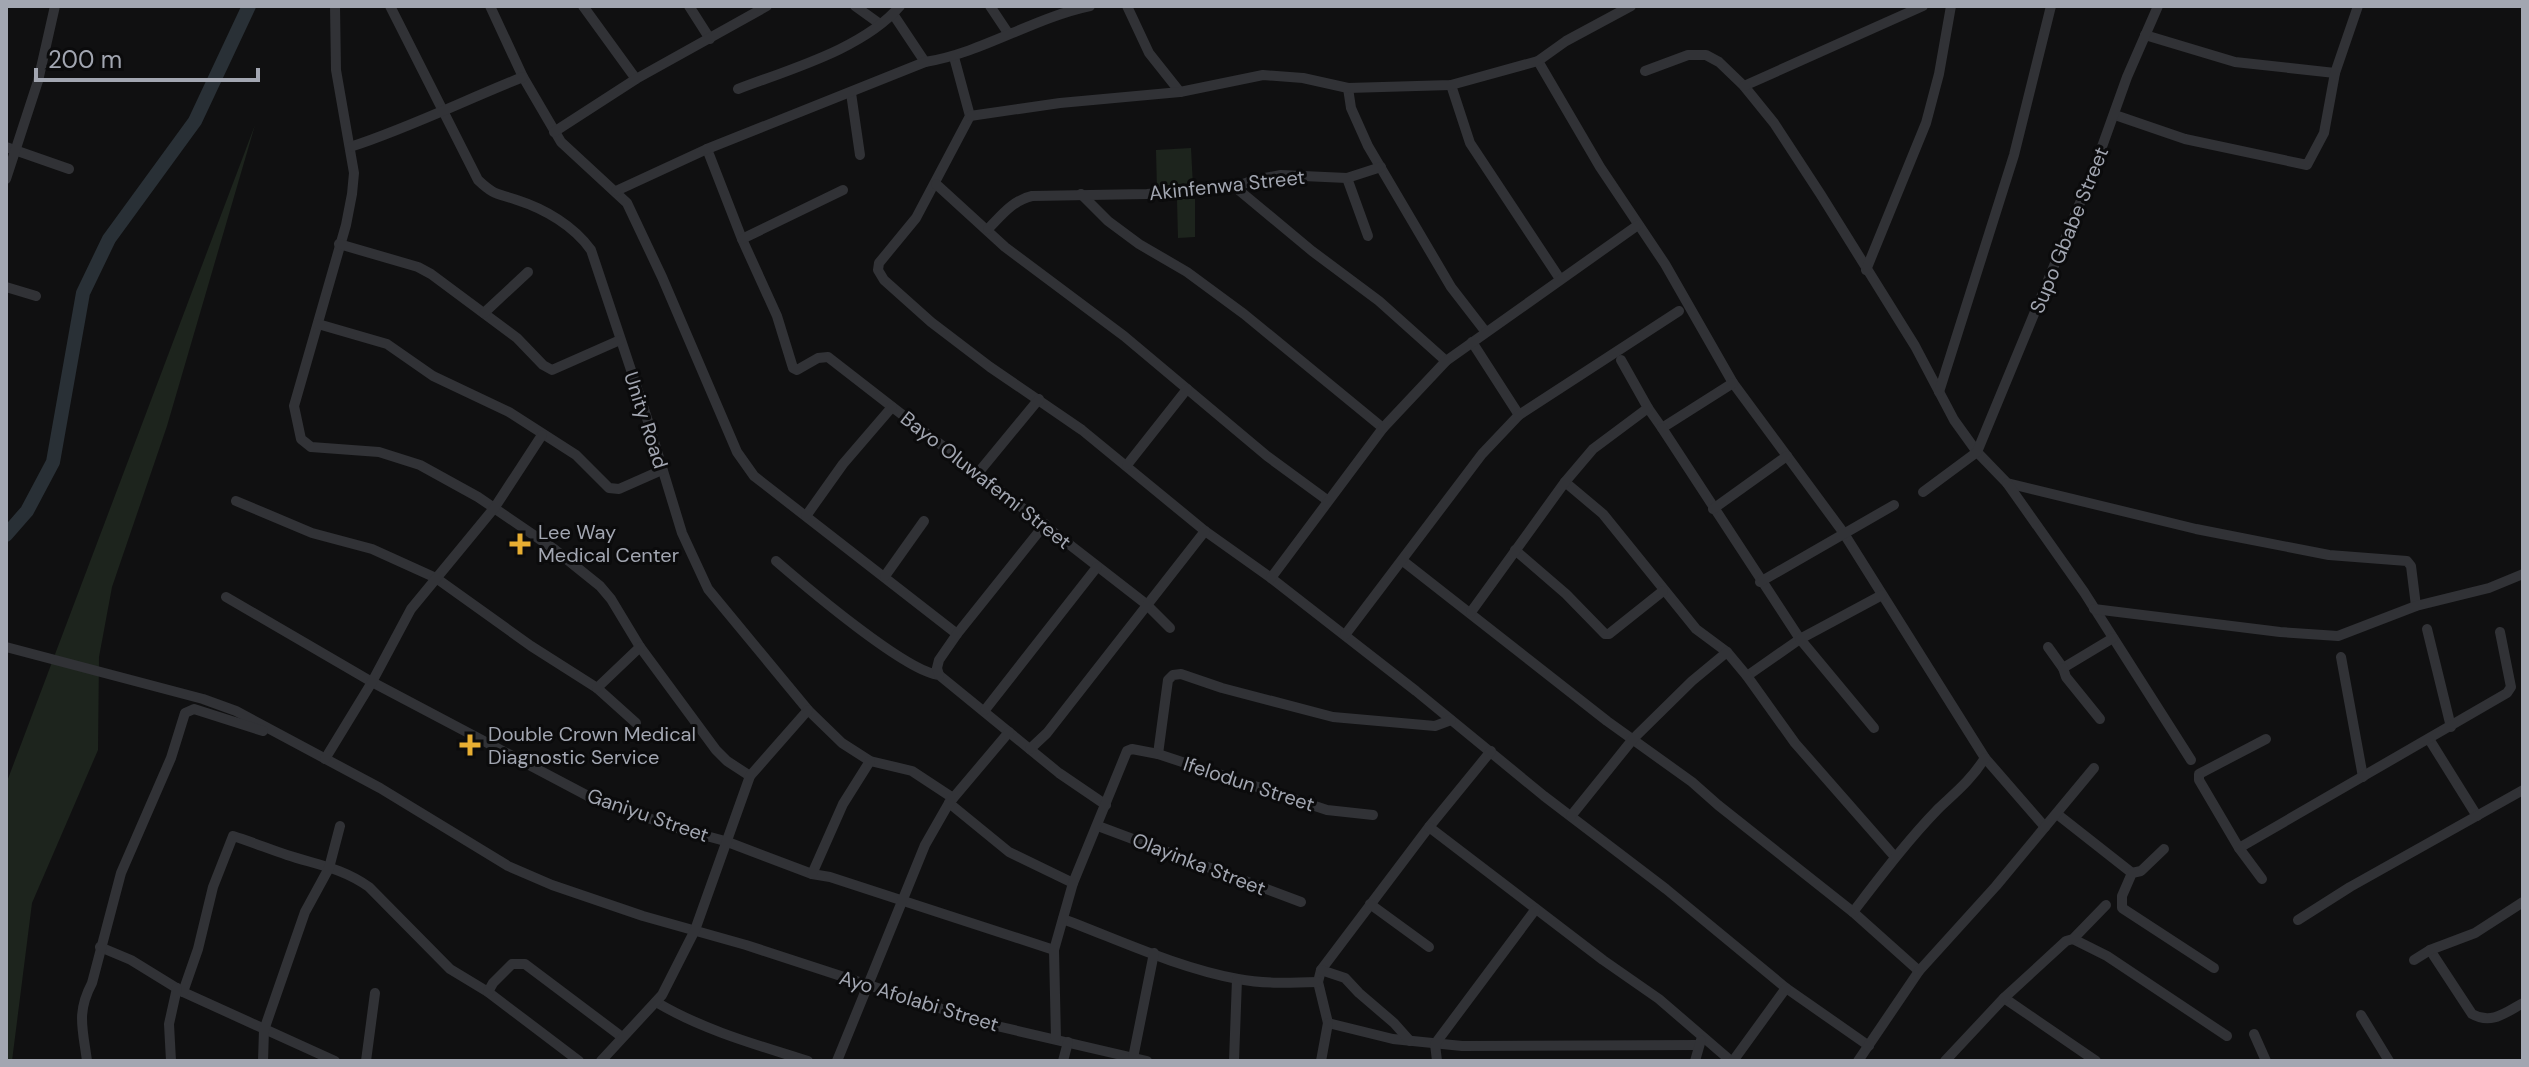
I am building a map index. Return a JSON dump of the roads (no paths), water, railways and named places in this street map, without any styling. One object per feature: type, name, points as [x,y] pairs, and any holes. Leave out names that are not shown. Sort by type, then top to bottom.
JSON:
[{"type":"street","points":[[6,179],[11,149],[38,81],[55,6]]},
{"type":"street","points":[[335,6],[336,70],[354,173],[352,194],[294,406],[301,439],[311,447],[379,452],[420,465],[495,507],[554,549],[600,586],[640,647],[716,750],[750,776]]},
{"type":"street","name":"Unity Road","points":[[390,6],[478,180],[493,194],[548,213],[584,240],[591,250],[682,533],[699,574],[720,606],[808,710],[842,743],[870,761],[912,771],[1009,852],[1073,883]]},
{"type":"street","points":[[490,6],[523,77],[554,132],[574,157],[627,203],[737,452],[754,476],[957,634]]},
{"type":"street","points":[[583,6],[636,79]]},
{"type":"street","points":[[689,6],[710,39]]},
{"type":"street","points":[[554,132],[636,79],[767,6]]},
{"type":"street","points":[[855,6],[880,24]]},
{"type":"street","points":[[990,6],[1008,33]]},
{"type":"street","points":[[616,191],[707,149],[925,62],[954,57],[1008,33],[1090,6]]},
{"type":"street","points":[[1127,6],[1149,53],[1180,92]]},
{"type":"street","points":[[970,116],[1060,103],[1180,92],[1263,75],[1303,78],[1348,88],[1451,85],[1538,61],[1566,41],[1631,6]]},
{"type":"street","points":[[1744,86],[1923,6]]},
{"type":"street","points":[[1866,270],[1926,123],[1939,74],[1951,6]]},
{"type":"street","name":"Supo Gbabe Street","points":[[1977,452],[2158,6]]},
{"type":"street","points":[[2115,115],[2185,139],[2307,165],[2320,145],[2328,122],[2335,73],[2358,6]]},
{"type":"street","points":[[1939,392],[2014,155],[2047,7]]},
{"type":"street","points":[[738,89],[841,49],[896,10],[925,62]]},
{"type":"street","points":[[2145,35],[2235,62],[2335,73]]},
{"type":"street","points":[[1645,71],[1688,55],[1706,55],[1719,62],[1744,86],[1774,123],[1915,346],[1954,420],[1977,452],[2007,483],[2094,609],[2191,760]]},
{"type":"street","points":[[954,57],[970,116],[916,218],[879,263],[878,270],[884,280],[931,322],[1127,465],[1205,531],[1345,635],[1786,988],[1869,1046]]},
{"type":"street","points":[[1538,61],[1600,167],[1665,264],[1733,383],[1843,532],[1985,758],[2045,827]]},
{"type":"street","points":[[350,147],[387,135],[523,77]]},
{"type":"street","points":[[1451,85],[1470,143],[1560,279]]},
{"type":"street","points":[[1348,88],[1356,123],[1451,287],[1485,331]]},
{"type":"street","points":[[851,93],[860,155]]},
{"type":"street","points":[[11,149],[69,169]]},
{"type":"street","points":[[707,149],[742,239],[843,190]]},
{"type":"street","name":"Akinfenwa Street","points":[[988,229],[1022,198],[1147,194],[1235,187],[1281,175],[1347,178],[1381,167]]},
{"type":"street","points":[[1347,178],[1368,236]]},
{"type":"street","points":[[936,184],[1005,247],[1124,336],[1267,456],[1327,500]]},
{"type":"street","points":[[1235,187],[1379,301],[1446,361]]},
{"type":"street","points":[[1081,194],[1108,221],[1139,244],[1187,272],[1244,314],[1383,428]]},
{"type":"street","points":[[1271,578],[1383,428],[1446,361],[1638,225]]},
{"type":"street","name":"Bayo Oluwafemi Street","points":[[742,239],[777,316],[791,362],[797,370],[818,358],[828,357],[1146,604],[1170,628]]},
{"type":"street","points":[[339,244],[418,267],[517,338],[552,370],[620,340]]},
{"type":"street","points":[[484,313],[528,272]]},
{"type":"street","points":[[6,287],[36,296]]},
{"type":"street","points":[[1345,635],[1482,454],[1519,415],[1679,311]]},
{"type":"street","points":[[318,324],[387,344],[433,376],[509,412],[576,455],[613,490],[662,470]]},
{"type":"street","points":[[1472,342],[1519,415]]},
{"type":"street","points":[[1621,360],[1648,408],[1760,582],[1800,639],[1874,728]]},
{"type":"street","points":[[1662,428],[1733,383]]},
{"type":"street","points":[[1127,465],[1187,389]]},
{"type":"street","points":[[978,473],[1039,399]]},
{"type":"street","points":[[806,516],[843,464],[892,407]]},
{"type":"street","points":[[1471,612],[1565,482],[1593,449],[1648,408]]},
{"type":"street","points":[[325,759],[372,682],[411,609],[495,507],[542,435]]},
{"type":"street","points":[[1923,492],[1977,452]]},
{"type":"street","points":[[1713,509],[1787,456]]},
{"type":"street","points":[[1565,482],[1603,514],[1696,629],[1727,652],[1795,743],[1895,857]]},
{"type":"street","points":[[2007,483],[2270,544],[2343,557],[2407,561],[2411,566],[2416,606]]},
{"type":"street","points":[[236,501],[312,533],[372,549],[436,578],[531,646],[597,688],[636,723]]},
{"type":"street","points":[[1760,582],[1894,505]]},
{"type":"street","points":[[885,576],[924,521]]},
{"type":"street","points":[[939,675],[939,660],[957,634],[1045,524]]},
{"type":"street","points":[[1030,749],[1047,733],[1205,531]]},
{"type":"street","points":[[1515,550],[1566,594],[1605,634],[1663,591]]},
{"type":"street","points":[[776,561],[858,626],[924,671],[939,675],[1030,749],[1106,805],[1073,883],[1054,950],[1056,1039]]},
{"type":"street","points":[[1403,561],[1692,782],[1853,912],[1919,971]]},
{"type":"street","points":[[985,710],[1097,567]]},
{"type":"street","points":[[2094,609],[2265,631],[2338,636],[2416,606],[2489,588],[2523,574]]},
{"type":"street","points":[[1747,676],[1800,639],[1882,595]]},
{"type":"street","name":"Ganiyu Street","points":[[226,597],[372,682],[588,796],[673,827],[725,841],[812,874],[830,877],[1054,950]]},
{"type":"street","points":[[2427,629],[2451,727]]},
{"type":"street","points":[[2239,848],[2507,693],[2511,687],[2500,632]]},
{"type":"street","points":[[2063,668],[2113,638]]},
{"type":"street","points":[[6,647],[203,699],[236,711],[292,742]]},
{"type":"street","points":[[597,688],[640,647]]},
{"type":"street","points":[[2048,647],[2066,677],[2100,719]]},
{"type":"street","points":[[1571,816],[1633,739],[1692,681],[1727,652]]},
{"type":"street","points":[[2341,657],[2363,777]]},
{"type":"street","points":[[1158,754],[1168,680],[1173,675],[1181,674],[1333,717],[1435,726],[1451,720]]},
{"type":"street","points":[[87,1061],[82,1005],[92,983],[121,873],[171,758],[185,713],[194,709],[292,742]]},
{"type":"street","points":[[601,1061],[656,1002],[695,930],[750,776],[808,710]]},
{"type":"street","points":[[837,1061],[925,845],[951,801],[1009,732]]},
{"type":"street","points":[[2262,879],[2239,848],[2199,780],[2199,774],[2266,739]]},
{"type":"street","points":[[2429,739],[2477,816]]},
{"type":"street","name":"Ayo Afolabi Street","points":[[292,742],[380,788],[508,866],[643,916],[988,1024],[1147,1061]]},
{"type":"street","name":"Ifelodun Street","points":[[1106,805],[1127,751],[1132,749],[1158,754],[1327,810],[1373,815]]},
{"type":"street","points":[[1321,1061],[1328,1023],[1318,982],[1321,970],[1491,751]]},
{"type":"street","points":[[1853,912],[1895,857],[1938,809],[1971,780],[1985,758]]},
{"type":"street","points":[[812,874],[843,804],[870,761]]},
{"type":"street","points":[[1858,1061],[1919,971],[1996,886],[2094,768]]},
{"type":"street","points":[[2298,920],[2350,887],[2523,790]]},
{"type":"street","points":[[2057,814],[2132,873]]},
{"type":"street","points":[[263,1061],[264,1030],[305,912],[329,868],[340,826]]},
{"type":"street","name":"Olayinka Street","points":[[1098,826],[1301,902]]},
{"type":"street","points":[[1429,827],[1535,910],[1659,999],[1700,1042],[1732,1061],[1786,988]]},
{"type":"street","points":[[171,1061],[169,1024],[198,949],[213,887],[233,836],[346,872],[369,887],[450,969],[488,992],[579,1061]]},
{"type":"street","points":[[2132,873],[2141,871],[2164,849]]},
{"type":"street","points":[[2132,873],[2122,896],[2122,908],[2214,968]]},
{"type":"street","points":[[2414,960],[2430,950],[2475,933],[2523,902]]},
{"type":"street","points":[[1370,904],[1429,947]]},
{"type":"street","points":[[1945,1061],[2004,998],[2066,941],[2073,939],[2106,905]]},
{"type":"street","points":[[1437,1061],[1435,1044],[1535,910]]},
{"type":"street","points":[[1063,919],[1154,953],[1237,979],[1318,982]]},
{"type":"street","points":[[2073,939],[2107,956],[2227,1036]]},
{"type":"street","points":[[100,947],[131,960],[180,990],[335,1061]]},
{"type":"street","points":[[2430,950],[2472,1014],[2482,1019],[2495,1018],[2523,1003]]},
{"type":"street","points":[[1133,1058],[1154,953]]},
{"type":"street","points":[[488,992],[512,964],[525,964],[622,1037]]},
{"type":"street","points":[[1321,970],[1345,978],[1410,1041]]},
{"type":"street","points":[[1234,1061],[1237,979]]},
{"type":"street","points":[[366,1061],[375,993]]},
{"type":"street","points":[[2004,998],[2096,1061]]},
{"type":"street","points":[[656,1002],[693,1022],[808,1061]]},
{"type":"street","points":[[2361,1015],[2389,1061]]},
{"type":"street","points":[[1328,1023],[1355,1032],[1462,1046],[1700,1042]]},
{"type":"street","points":[[2254,1034],[2266,1061]]},
{"type":"street","points":[[1063,1061],[1068,1042]]},
{"type":"street","points":[[1695,1061],[1700,1042]]},
{"type":"street","points":[[766,1061],[771,1049]]},
{"type":"waterway","points":[[6,535],[27,511],[53,462],[83,293],[109,239],[195,121],[249,6]]},
{"type":"place","name":"Lee Way Medical Center","points":[[520,544]]},
{"type":"place","name":"Double Crown Medical Diagnostic Service","points":[[470,745]]}]
